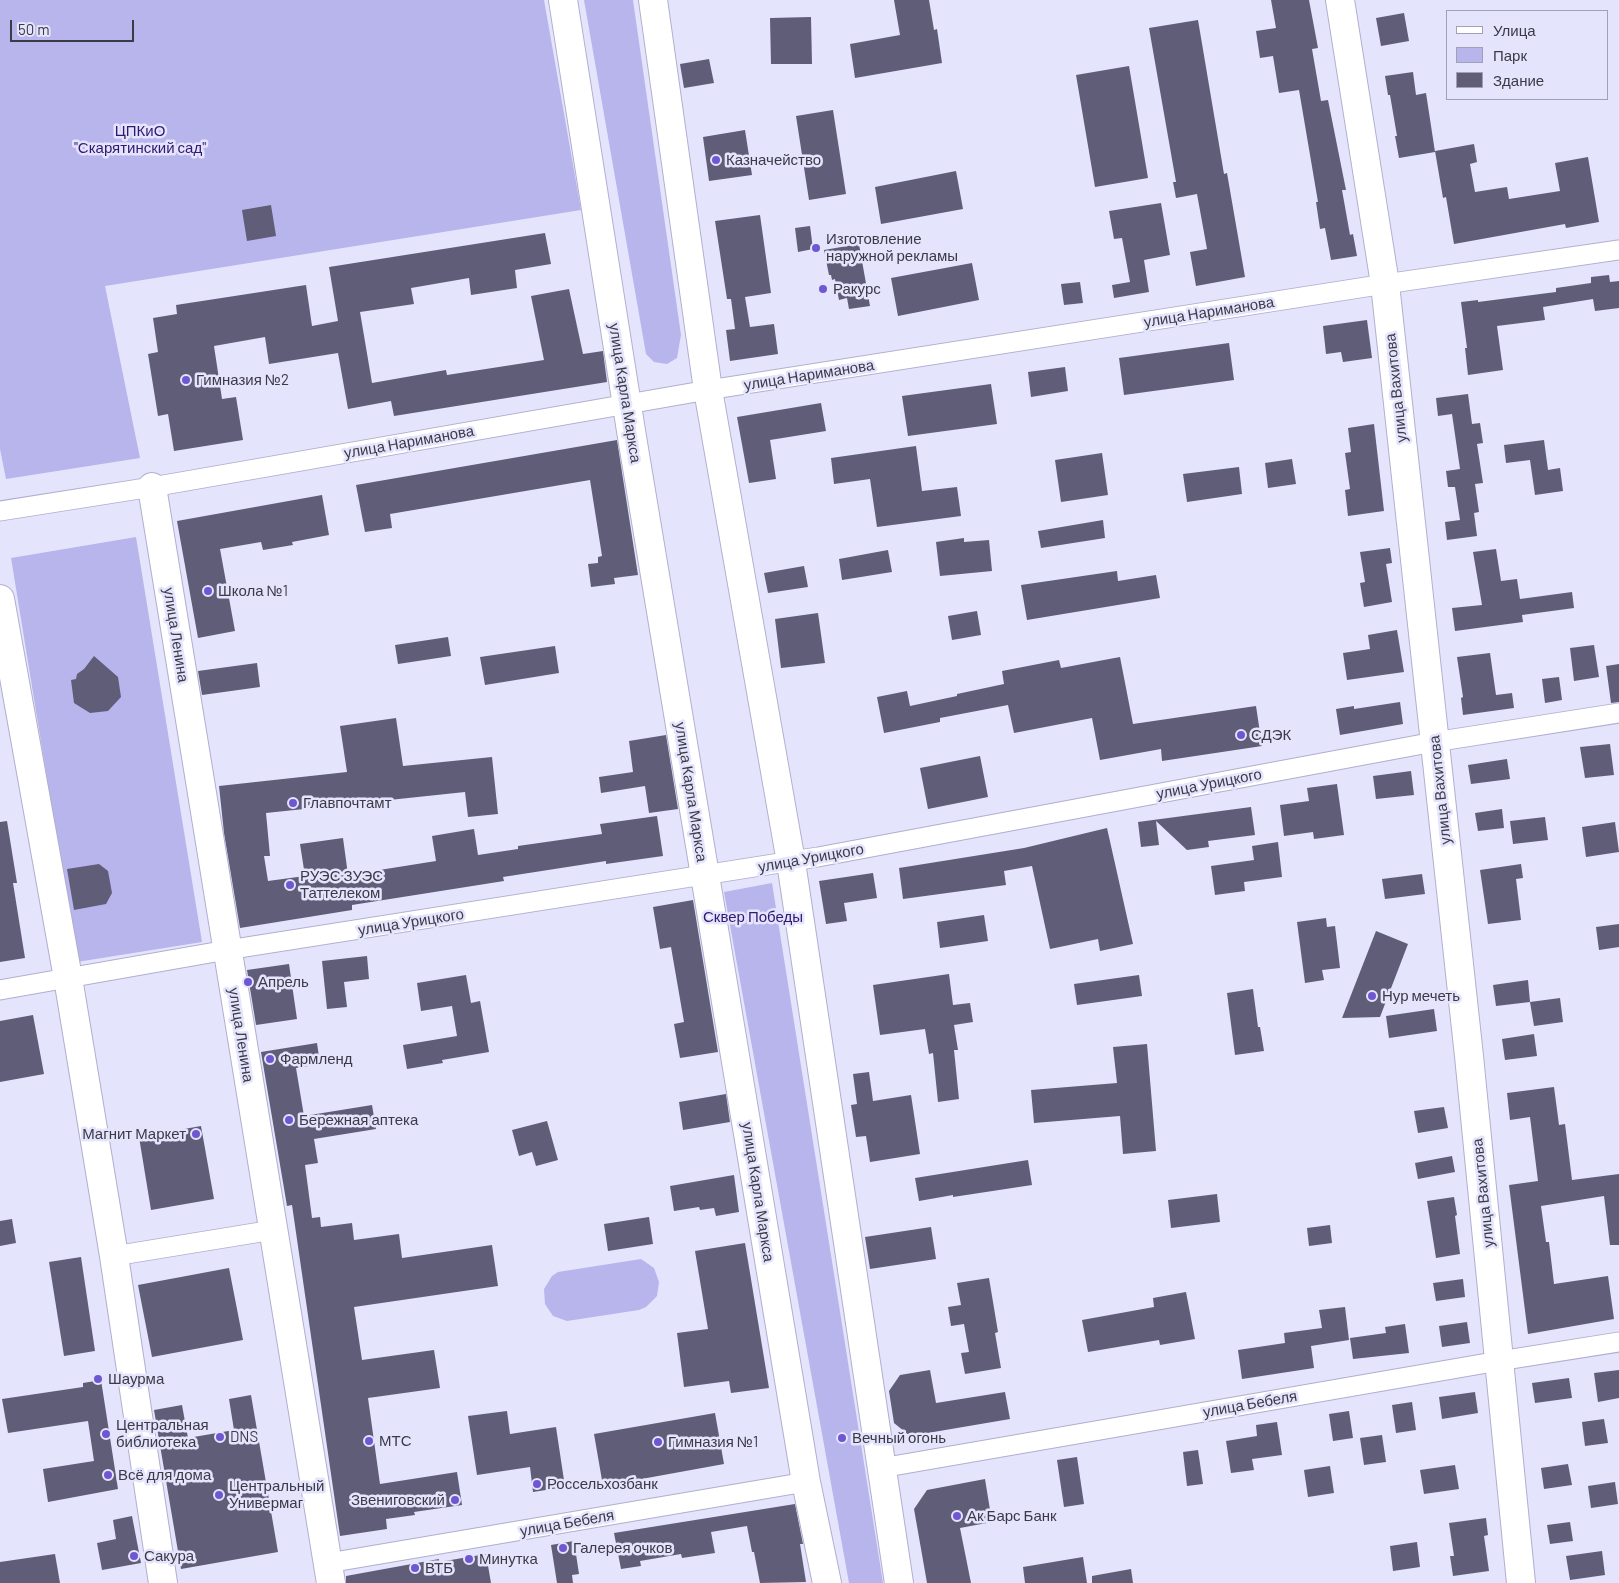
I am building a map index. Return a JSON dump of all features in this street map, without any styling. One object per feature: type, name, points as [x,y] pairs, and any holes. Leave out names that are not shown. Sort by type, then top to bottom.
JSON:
[{"type":"street","name":"улица Карла Маркса","points":[[563,0],[627,404],[806,1482],[827,1583]]},
{"type":"street","points":[[653,0],[708,390],[791,862],[898,1583]]},
{"type":"street","name":"улица Вахитова","points":[[1340,0],[1385,284],[1469,1056],[1521,1583]]},
{"type":"street","name":"улица Нариманова","points":[[0,510],[152,487],[708,390],[1385,284],[1619,250]]},
{"type":"street","name":"улица Ленина","points":[[152,487],[330,1573]]},
{"type":"street","points":[[0,599],[68,978],[114,1256],[163,1583]]},
{"type":"street","name":"улица Урицкого","points":[[0,990],[227,950],[791,862],[1434,742],[1619,713]]},
{"type":"street","points":[[114,1256],[273,1230]]},
{"type":"street","name":"улица Бебеля","points":[[881,1468],[1500,1360],[1619,1342]]},
{"type":"street","name":"улица Бебеля","points":[[330,1573],[806,1482]]},
{"type":"green space","name":"ЦПКиО \"Скарятинский сад\"","points":[[0,0],[544,0],[581,210],[105,286],[140,458],[6,479],[0,449]]},
{"type":"green space","points":[[584,0],[633,0],[681,335],[677,358],[667,364],[654,362],[646,354]]},
{"type":"green space","points":[[136,537],[202,942],[77,962],[11,558]]},
{"type":"green space","name":"Сквер Победы","points":[[772,883],[883,1583],[849,1583],[724,892]]},
{"type":"green space","points":[[641,1259],[654,1268],[659,1282],[657,1296],[646,1307],[639,1310],[567,1321],[553,1316],[545,1304],[544,1289],[552,1276],[558,1272]]},
{"type":"building","points":[[894,0],[929,0],[934,30],[937,29],[942,63],[855,78],[850,44],[900,35]]},
{"type":"building","points":[[1271,0],[1309,0],[1318,48],[1312,49],[1321,101],[1328,100],[1346,190],[1342,190],[1350,235],[1353,234],[1357,256],[1331,260],[1325,228],[1320,229],[1316,202],[1318,202],[1299,90],[1279,93],[1273,56],[1260,58],[1256,31],[1276,28]]},
{"type":"building","points":[[1404,13],[1409,41],[1381,46],[1376,18]]},
{"type":"building","points":[[811,17],[812,64],[771,64],[770,18]]},
{"type":"building","points":[[1198,20],[1224,174],[1227,173],[1245,277],[1196,286],[1190,252],[1207,249],[1197,194],[1176,198],[1173,182],[1176,182],[1149,28]]},
{"type":"building","points":[[709,59],[714,83],[684,88],[680,64]]},
{"type":"building","points":[[1129,66],[1148,178],[1095,187],[1076,75]]},
{"type":"building","points":[[1413,72],[1416,95],[1426,93],[1435,152],[1399,158],[1390,95],[1388,95],[1385,76]]},
{"type":"building","points":[[833,110],[846,194],[809,200],[796,116]]},
{"type":"building","points":[[745,130],[752,175],[709,181],[703,137]]},
{"type":"building","points":[[1474,144],[1477,162],[1470,164],[1475,192],[1507,187],[1509,199],[1560,191],[1555,163],[1588,157],[1599,222],[1566,228],[1565,224],[1454,244],[1446,197],[1443,198],[1435,151]]},
{"type":"building","points":[[956,171],[963,209],[881,224],[875,187]]},
{"type":"building","points":[[1161,203],[1170,255],[1144,260],[1149,292],[1114,298],[1112,285],[1130,282],[1122,238],[1114,239],[1109,211]]},
{"type":"building","points":[[271,205],[276,236],[247,241],[242,210]]},
{"type":"building","points":[[760,215],[771,293],[745,297],[750,327],[774,324],[778,354],[730,361],[726,330],[735,329],[731,299],[727,299],[715,221]]},
{"type":"building","points":[[810,226],[813,249],[798,252],[795,228]]},
{"type":"building","points":[[545,233],[551,264],[515,270],[517,288],[471,295],[469,278],[411,288],[414,304],[360,312],[372,383],[446,370],[447,375],[544,360],[531,296],[569,289],[583,354],[603,351],[607,382],[394,416],[391,401],[348,409],[338,353],[269,364],[265,337],[214,346],[222,399],[236,397],[243,440],[174,451],[168,414],[158,416],[148,354],[158,352],[153,318],[177,314],[176,305],[306,285],[312,326],[338,321],[329,267]]},
{"type":"building","points":[[859,244],[870,306],[849,309],[847,298],[839,300],[835,279],[832,280],[831,275],[829,275],[824,250]]},
{"type":"building","points":[[972,263],[979,300],[898,316],[891,278]]},
{"type":"building","points":[[1609,275],[1610,282],[1619,281],[1619,308],[1595,311],[1593,299],[1543,307],[1545,320],[1497,326],[1503,370],[1468,375],[1465,348],[1467,348],[1461,302],[1478,300],[1478,302],[1556,292],[1556,288],[1591,283],[1591,277]]},
{"type":"building","points":[[1080,282],[1083,303],[1064,305],[1061,284]]},
{"type":"building","points":[[1367,320],[1372,358],[1343,362],[1341,352],[1326,354],[1323,326]]},
{"type":"building","points":[[1229,343],[1234,380],[1124,395],[1119,358]]},
{"type":"building","points":[[1065,367],[1068,391],[1031,397],[1028,372]]},
{"type":"building","points":[[991,384],[997,424],[908,436],[902,396]]},
{"type":"building","points":[[1468,394],[1472,424],[1480,423],[1483,443],[1477,444],[1483,483],[1475,484],[1479,512],[1474,513],[1477,536],[1447,540],[1445,522],[1460,520],[1455,487],[1448,487],[1446,471],[1460,469],[1452,414],[1438,416],[1436,398]]},
{"type":"building","points":[[821,403],[826,431],[770,440],[776,479],[749,483],[737,417]]},
{"type":"building","points":[[1374,424],[1384,511],[1348,516],[1345,490],[1350,489],[1345,453],[1351,452],[1348,428]]},
{"type":"building","points":[[617,440],[638,575],[614,578],[615,584],[591,587],[588,564],[598,563],[598,557],[602,556],[590,480],[390,514],[392,528],[365,532],[356,485]]},
{"type":"building","points":[[1544,440],[1548,470],[1560,468],[1563,491],[1535,495],[1530,460],[1506,463],[1504,445]]},
{"type":"building","points":[[916,446],[922,491],[957,487],[961,516],[877,527],[870,479],[834,484],[831,458]]},
{"type":"building","points":[[1102,453],[1108,495],[1061,502],[1055,460]]},
{"type":"building","points":[[1292,459],[1296,484],[1268,488],[1265,463]]},
{"type":"building","points":[[1239,467],[1242,494],[1187,502],[1183,474]]},
{"type":"building","name":"Школа №1","points":[[322,495],[329,535],[292,542],[293,545],[263,550],[261,542],[220,549],[235,631],[198,638],[177,521]]},
{"type":"building","points":[[1103,520],[1105,538],[1041,548],[1038,531]]},
{"type":"building","points":[[964,538],[964,542],[989,540],[992,571],[940,576],[936,542]]},
{"type":"building","points":[[1390,548],[1392,563],[1386,564],[1392,602],[1364,607],[1360,583],[1365,582],[1360,552]]},
{"type":"building","points":[[1496,549],[1501,581],[1517,579],[1520,599],[1572,592],[1574,608],[1522,615],[1523,622],[1455,631],[1452,608],[1482,605],[1473,552]]},
{"type":"building","points":[[888,550],[892,572],[842,580],[839,559]]},
{"type":"building","points":[[804,566],[808,587],[768,593],[764,573]]},
{"type":"building","points":[[1117,571],[1118,581],[1156,575],[1160,598],[1027,620],[1021,585]]},
{"type":"building","points":[[977,611],[981,635],[952,640],[948,616]]},
{"type":"building","points":[[818,613],[825,663],[781,668],[775,619]]},
{"type":"building","points":[[1397,630],[1404,672],[1347,680],[1343,653],[1370,649],[1368,635]]},
{"type":"building","points":[[448,637],[451,656],[398,664],[395,645]]},
{"type":"building","points":[[1594,645],[1599,677],[1574,681],[1570,648]]},
{"type":"building","points":[[555,646],[559,673],[485,685],[480,657]]},
{"type":"building","points":[[1490,653],[1496,695],[1512,693],[1514,708],[1463,715],[1461,698],[1463,697],[1457,657]]},
{"type":"building","points":[[94,656],[118,677],[121,697],[108,711],[90,713],[74,703],[71,680],[76,679],[77,674],[84,669]]},
{"type":"building","points":[[1120,657],[1133,724],[1256,706],[1262,746],[1162,761],[1161,749],[1100,760],[1092,718],[1014,733],[1008,705],[940,718],[940,722],[884,733],[877,697],[907,691],[910,706],[1004,684],[1002,671],[1059,660],[1061,668]]},
{"type":"building","points":[[257,663],[260,687],[202,695],[198,671]]},
{"type":"building","points":[[1619,664],[1619,702],[1611,703],[1606,666]]},
{"type":"building","points":[[1559,677],[1562,700],[1545,703],[1542,679]]},
{"type":"building","points":[[1400,702],[1403,724],[1340,735],[1336,709],[1354,706],[1354,709]]},
{"type":"building","points":[[396,718],[403,766],[492,757],[498,814],[468,817],[465,792],[266,813],[270,856],[264,856],[268,881],[305,876],[300,844],[343,838],[348,875],[436,861],[432,836],[474,829],[478,855],[518,849],[518,846],[602,834],[600,824],[657,816],[663,856],[606,864],[606,861],[503,877],[504,881],[352,905],[352,910],[240,928],[224,833],[219,786],[347,772],[340,726]]},
{"type":"building","points":[[666,735],[678,809],[649,813],[645,786],[601,793],[599,777],[633,772],[629,741]]},
{"type":"building","points":[[1610,744],[1614,775],[1585,778],[1580,747]]},
{"type":"building","points":[[980,756],[988,797],[928,809],[920,768]]},
{"type":"building","points":[[1507,759],[1510,779],[1471,784],[1468,765]]},
{"type":"building","points":[[1411,771],[1414,795],[1376,799],[1373,776]]},
{"type":"building","points":[[1337,784],[1344,835],[1314,839],[1313,832],[1284,836],[1280,805],[1309,801],[1307,788]]},
{"type":"building","points":[[1251,807],[1255,835],[1208,841],[1209,847],[1187,850],[1156,821],[1159,845],[1141,847],[1138,822]]},
{"type":"building","points":[[1502,809],[1504,828],[1478,831],[1475,813]]},
{"type":"building","points":[[1545,817],[1548,840],[1513,844],[1510,821]]},
{"type":"building","points":[[7,821],[17,883],[13,883],[25,958],[0,962],[0,822]]},
{"type":"building","points":[[1615,822],[1619,852],[1586,857],[1582,827]]},
{"type":"building","points":[[1107,828],[1133,944],[1100,951],[1098,939],[1050,949],[1032,866],[1004,871],[1006,885],[903,899],[899,868],[1024,848]]},
{"type":"building","points":[[1278,842],[1282,877],[1244,882],[1245,891],[1215,895],[1211,866],[1254,860],[1252,846]]},
{"type":"building","points":[[99,864],[108,871],[112,893],[106,904],[74,910],[67,869]]},
{"type":"building","points":[[1521,864],[1523,878],[1516,879],[1521,920],[1488,924],[1480,870]]},
{"type":"building","points":[[873,873],[877,898],[844,903],[847,921],[826,924],[819,881]]},
{"type":"building","points":[[1422,874],[1425,894],[1385,899],[1382,879]]},
{"type":"building","points":[[693,900],[718,1052],[680,1058],[674,1024],[684,1022],[671,947],[660,949],[653,907]]},
{"type":"building","points":[[984,915],[988,941],[940,948],[937,922]]},
{"type":"building","points":[[1326,918],[1327,927],[1335,926],[1340,968],[1322,970],[1324,980],[1305,983],[1297,922]]},
{"type":"building","points":[[1619,924],[1619,947],[1599,950],[1596,927]]},
{"type":"building","points":[[1376,931],[1408,944],[1380,1017],[1342,1018]]},
{"type":"building","points":[[367,956],[369,979],[344,982],[347,1007],[327,1009],[322,961]]},
{"type":"building","points":[[289,964],[297,1019],[256,1025],[247,970]]},
{"type":"building","points":[[949,974],[953,1005],[970,1003],[973,1022],[954,1025],[958,1050],[954,1050],[959,1099],[938,1102],[933,1053],[929,1054],[925,1029],[880,1035],[873,985]]},
{"type":"building","points":[[466,975],[471,1003],[480,1001],[489,1052],[442,1060],[443,1063],[407,1069],[403,1045],[457,1036],[452,1006],[421,1011],[417,983]]},
{"type":"building","points":[[1139,975],[1142,996],[1077,1005],[1074,984]]},
{"type":"building","points":[[1528,980],[1530,1002],[1496,1006],[1493,985]]},
{"type":"building","points":[[1253,989],[1258,1027],[1260,1027],[1264,1051],[1235,1055],[1227,993]]},
{"type":"building","points":[[1560,998],[1563,1022],[1534,1026],[1530,1002]]},
{"type":"building","points":[[1434,1009],[1437,1031],[1389,1038],[1386,1016]]},
{"type":"building","points":[[33,1015],[44,1074],[0,1082],[0,1021]]},
{"type":"building","points":[[1534,1034],[1537,1056],[1505,1060],[1502,1039]]},
{"type":"building","points":[[317,1043],[320,1064],[296,1068],[304,1116],[372,1105],[376,1129],[314,1139],[318,1163],[305,1165],[312,1218],[320,1217],[321,1227],[352,1223],[354,1240],[399,1234],[402,1258],[492,1245],[498,1286],[354,1307],[362,1360],[434,1350],[440,1388],[368,1398],[380,1484],[457,1472],[462,1505],[414,1512],[415,1515],[386,1519],[387,1529],[340,1536],[292,1205],[287,1206],[261,1052]]},
{"type":"building","points":[[1147,1044],[1156,1151],[1123,1154],[1120,1116],[1034,1123],[1031,1090],[1117,1083],[1113,1047]]},
{"type":"building","points":[[869,1072],[873,1101],[911,1095],[920,1154],[870,1162],[866,1136],[856,1137],[851,1105],[857,1104],[853,1074]]},
{"type":"building","points":[[1554,1087],[1559,1125],[1565,1124],[1572,1180],[1619,1174],[1619,1245],[1610,1245],[1604,1196],[1541,1206],[1546,1242],[1549,1242],[1554,1284],[1608,1276],[1614,1319],[1528,1334],[1509,1185],[1538,1181],[1530,1117],[1510,1120],[1507,1093]]},
{"type":"building","points":[[726,1094],[730,1122],[683,1130],[679,1102]]},
{"type":"building","points":[[1444,1107],[1448,1128],[1418,1133],[1414,1111]]},
{"type":"building","points":[[547,1121],[558,1160],[536,1166],[532,1152],[519,1156],[512,1130]]},
{"type":"building","points":[[201,1126],[214,1199],[151,1210],[139,1137]]},
{"type":"building","points":[[1452,1156],[1455,1172],[1418,1179],[1415,1163]]},
{"type":"building","points":[[1028,1160],[1032,1185],[919,1201],[915,1178]]},
{"type":"building","points":[[734,1175],[739,1212],[716,1216],[714,1208],[700,1210],[699,1207],[674,1211],[670,1186]]},
{"type":"building","points":[[1217,1194],[1220,1222],[1171,1228],[1168,1200]]},
{"type":"building","points":[[1454,1197],[1460,1254],[1436,1258],[1427,1201]]},
{"type":"building","points":[[649,1217],[653,1244],[608,1251],[604,1224]]},
{"type":"building","points":[[12,1219],[16,1243],[0,1246],[0,1221]]},
{"type":"building","points":[[1330,1225],[1332,1243],[1309,1246],[1307,1228]]},
{"type":"building","points":[[931,1227],[936,1259],[870,1269],[865,1237]]},
{"type":"building","points":[[745,1243],[769,1388],[731,1393],[729,1381],[684,1387],[677,1333],[708,1329],[695,1251]]},
{"type":"building","points":[[81,1257],[95,1351],[64,1356],[49,1262]]},
{"type":"building","points":[[229,1268],[243,1340],[152,1357],[138,1285]]},
{"type":"building","points":[[989,1278],[998,1332],[995,1333],[1001,1368],[965,1374],[961,1353],[969,1352],[964,1324],[951,1326],[948,1307],[961,1305],[957,1283]]},
{"type":"building","points":[[1463,1279],[1465,1297],[1436,1301],[1433,1283]]},
{"type":"building","points":[[1186,1292],[1195,1339],[1160,1345],[1159,1340],[1088,1352],[1082,1320],[1154,1307],[1153,1298]]},
{"type":"building","points":[[1345,1307],[1349,1340],[1311,1346],[1314,1368],[1242,1379],[1238,1350],[1285,1343],[1284,1333],[1322,1328],[1319,1310]]},
{"type":"building","points":[[1467,1322],[1470,1343],[1442,1347],[1439,1326]]},
{"type":"building","points":[[1405,1324],[1409,1353],[1353,1359],[1350,1338],[1386,1333],[1385,1327]]},
{"type":"building","points":[[930,1370],[936,1403],[1005,1392],[1010,1419],[910,1436],[894,1423],[889,1391],[900,1375]]},
{"type":"building","points":[[1619,1370],[1619,1398],[1598,1402],[1594,1373]]},
{"type":"building","points":[[1569,1378],[1572,1398],[1535,1403],[1532,1383]]},
{"type":"building","points":[[101,1380],[118,1489],[48,1502],[43,1469],[94,1461],[88,1421],[8,1433],[2,1399],[83,1387],[83,1383]]},
{"type":"building","points":[[1475,1392],[1478,1413],[1442,1419],[1439,1397]]},
{"type":"building","name":"Центральный Универмаг","points":[[251,1395],[278,1552],[181,1569],[154,1410],[182,1405],[188,1438],[234,1430],[229,1399]]},
{"type":"building","points":[[1412,1402],[1416,1430],[1396,1433],[1392,1405]]},
{"type":"building","points":[[507,1411],[510,1434],[556,1427],[565,1487],[533,1492],[530,1467],[477,1475],[468,1416]]},
{"type":"building","points":[[1349,1411],[1353,1438],[1333,1441],[1329,1414]]},
{"type":"building","points":[[715,1413],[724,1464],[603,1486],[594,1434]]},
{"type":"building","points":[[1604,1419],[1608,1443],[1585,1446],[1582,1422]]},
{"type":"building","points":[[1277,1422],[1282,1455],[1252,1459],[1254,1470],[1231,1473],[1226,1441],[1257,1436],[1256,1425]]},
{"type":"building","points":[[1382,1435],[1386,1462],[1364,1465],[1360,1438]]},
{"type":"building","points":[[1198,1450],[1203,1484],[1187,1486],[1183,1452]]},
{"type":"building","points":[[1077,1457],[1084,1504],[1064,1507],[1057,1460]]},
{"type":"building","points":[[1568,1464],[1572,1485],[1544,1489],[1541,1468]]},
{"type":"building","points":[[1455,1465],[1459,1489],[1424,1494],[1420,1470]]},
{"type":"building","points":[[1330,1466],[1334,1493],[1308,1497],[1304,1470]]},
{"type":"building","points":[[985,1479],[992,1522],[960,1528],[971,1583],[927,1583],[914,1509],[927,1490]]},
{"type":"building","points":[[1615,1482],[1618,1504],[1591,1508],[1588,1486]]},
{"type":"building","points":[[795,1504],[803,1544],[800,1544],[806,1582],[760,1583],[747,1526],[711,1532],[715,1553],[682,1558],[681,1554],[640,1561],[641,1566],[621,1569],[614,1533]]},
{"type":"building","points":[[132,1516],[141,1563],[102,1570],[97,1543],[116,1539],[113,1520]]},
{"type":"building","points":[[1486,1518],[1488,1535],[1484,1536],[1489,1571],[1453,1576],[1450,1556],[1454,1556],[1449,1523]]},
{"type":"building","points":[[1570,1522],[1573,1541],[1550,1544],[1547,1525]]},
{"type":"building","points":[[574,1541],[579,1574],[572,1575],[573,1583],[557,1583],[551,1545]]},
{"type":"building","points":[[1417,1542],[1420,1567],[1393,1571],[1390,1546]]},
{"type":"building","points":[[1602,1551],[1605,1575],[1570,1580],[1566,1556]]},
{"type":"building","points":[[55,1554],[60,1583],[0,1583],[0,1562]]},
{"type":"building","points":[[486,1554],[491,1583],[346,1583],[346,1576],[439,1559],[439,1562]]},
{"type":"building","points":[[1083,1557],[1087,1583],[1025,1583],[1023,1567]]},
{"type":"building","points":[[1131,1569],[1133,1583],[1092,1583],[1092,1576]]},
{"type":"place","name":"Казначейство","points":[[716,160]]},
{"type":"place","name":"Изготовление наружной рекламы","points":[[816,248]]},
{"type":"place","name":"Ракурс","points":[[823,289]]},
{"type":"place","name":"Гимназия №2","points":[[186,380]]},
{"type":"place","name":"Школа №1","points":[[208,591]]},
{"type":"place","name":"СДЭК","points":[[1241,735]]},
{"type":"place","name":"Главпочтамт","points":[[293,803]]},
{"type":"place","name":"РУЭС ЗУЭС Таттелеком","points":[[290,885]]},
{"type":"place","name":"Апрель","points":[[248,982]]},
{"type":"place","name":"Нур мечеть","points":[[1372,996]]},
{"type":"place","name":"Фармленд","points":[[270,1059]]},
{"type":"place","name":"Бережная аптека","points":[[289,1120]]},
{"type":"place","name":"Магнит Маркет","points":[[196,1134]]},
{"type":"place","name":"Шаурма","points":[[98,1379]]},
{"type":"place","name":"Центральная библиотека","points":[[106,1434]]},
{"type":"place","name":"DNS","points":[[220,1437]]},
{"type":"place","name":"Вечный огонь","points":[[842,1438]]},
{"type":"place","name":"МТС","points":[[369,1441]]},
{"type":"place","name":"Гимназия №1","points":[[658,1442]]},
{"type":"place","name":"Всё для дома","points":[[108,1475]]},
{"type":"place","name":"Россельхозбанк","points":[[537,1484]]},
{"type":"place","name":"Центральный Универмаг","points":[[219,1495]]},
{"type":"place","name":"Звениговский","points":[[455,1500]]},
{"type":"place","name":"Ак Барс Банк","points":[[957,1516]]},
{"type":"place","name":"Галерея очков","points":[[563,1548]]},
{"type":"place","name":"Сакура","points":[[134,1556]]},
{"type":"place","name":"Минутка","points":[[469,1559]]},
{"type":"place","name":"ВТБ","points":[[415,1568]]}]
